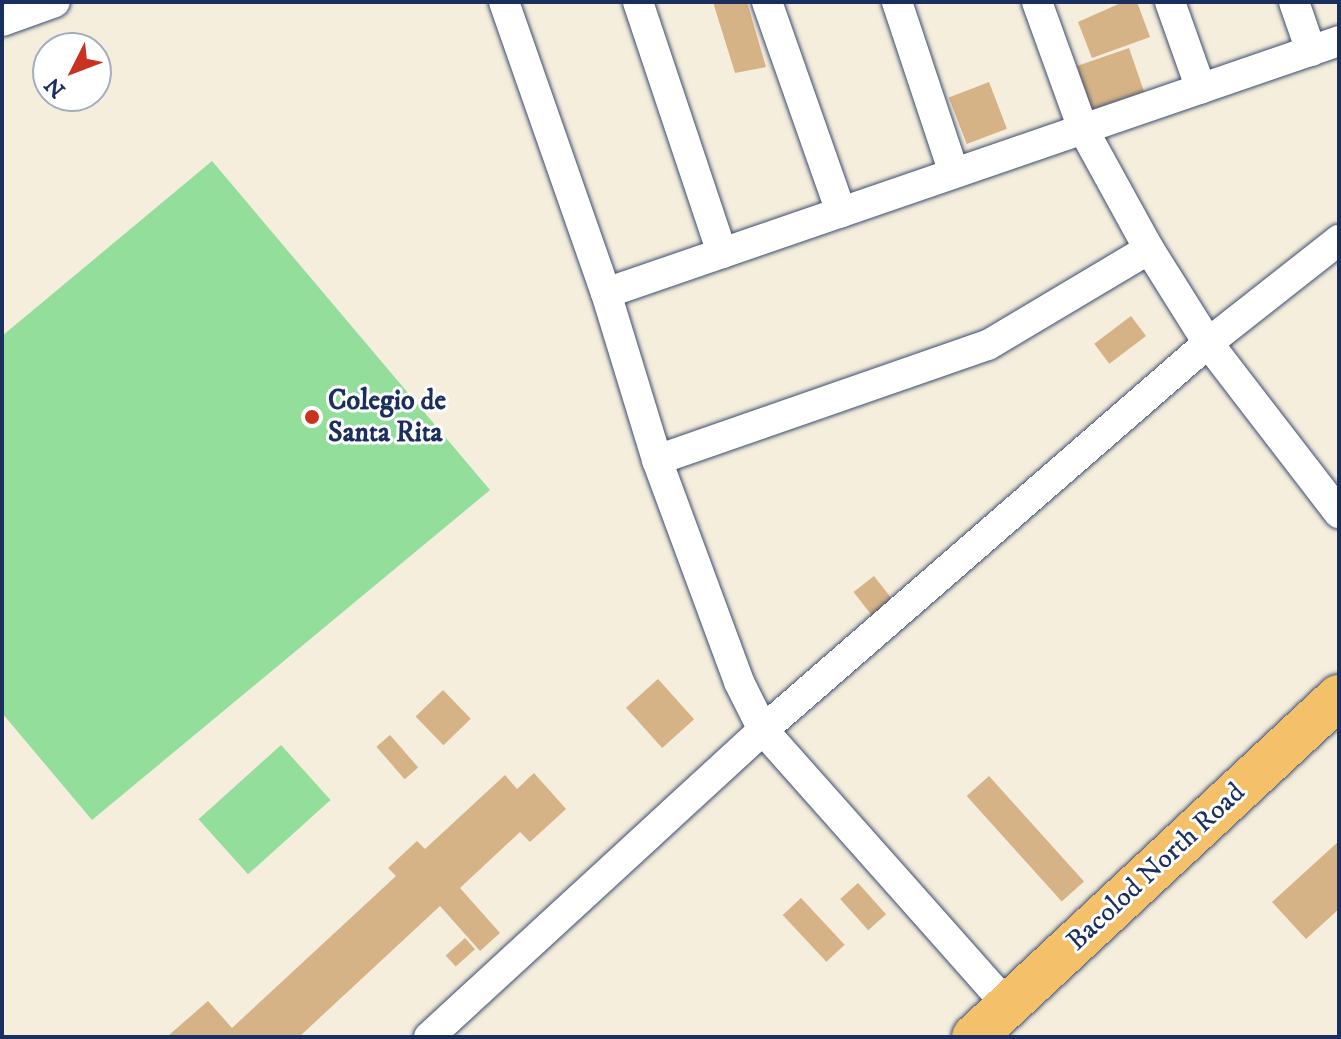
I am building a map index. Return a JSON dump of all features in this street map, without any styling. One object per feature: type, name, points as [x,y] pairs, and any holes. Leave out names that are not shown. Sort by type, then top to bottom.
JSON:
[{"type":"highway","name":"Bacolod North Road","points":[[974,1037],[1339,697]]},
{"type":"street","points":[[2,21],[55,2]]},
{"type":"street","points":[[504,2],[606,293],[657,460],[739,682],[763,730],[1007,1005]]},
{"type":"street","points":[[638,2],[722,253]]},
{"type":"street","points":[[767,2],[841,212]]},
{"type":"street","points":[[897,2],[954,173]]},
{"type":"street","points":[[1037,2],[1083,129],[1149,249],[1208,343],[1339,513]]},
{"type":"street","points":[[1170,2],[1201,89]]},
{"type":"street","points":[[1294,2],[1311,51]]},
{"type":"street","points":[[606,293],[1339,41]]},
{"type":"street","points":[[429,1037],[763,730],[1208,343],[1339,240]]},
{"type":"street","points":[[657,460],[988,345],[1149,249]]},
{"type":"green space","points":[[212,161],[490,490],[92,820],[2,713],[2,336]]},
{"type":"green space","points":[[281,745],[331,800],[248,874],[199,819]]},
{"type":"building","points":[[713,2],[747,2],[766,67],[735,73]]},
{"type":"building","points":[[1123,2],[1137,2],[1150,37],[1092,58],[1078,22]]},
{"type":"building","points":[[1129,48],[1144,91],[1092,109],[1077,66]]},
{"type":"building","points":[[989,82],[1007,129],[967,144],[949,97]]},
{"type":"building","points":[[1131,316],[1146,336],[1109,364],[1094,344]]},
{"type":"building","points":[[874,576],[894,602],[874,618],[854,592]]},
{"type":"building","points":[[658,679],[694,719],[662,748],[626,708]]},
{"type":"building","points":[[443,690],[471,719],[443,745],[416,716]]},
{"type":"building","points":[[390,735],[418,767],[405,779],[376,747]]},
{"type":"building","points":[[534,773],[566,809],[530,842],[520,832],[460,888],[500,933],[480,951],[440,906],[299,1037],[169,1035],[208,1001],[232,1028],[396,876],[388,868],[417,841],[425,849],[505,775],[517,789]]},
{"type":"building","points":[[989,776],[1084,882],[1062,902],[967,796]]},
{"type":"building","points":[[1339,841],[1339,909],[1306,939],[1272,902]]},
{"type":"building","points":[[858,883],[886,914],[868,930],[840,899]]},
{"type":"building","points":[[801,898],[845,945],[826,962],[783,915]]},
{"type":"building","points":[[465,938],[475,949],[456,967],[446,955]]},
{"type":"place","name":"Colegio de Santa Rita","points":[[312,417]]}]
